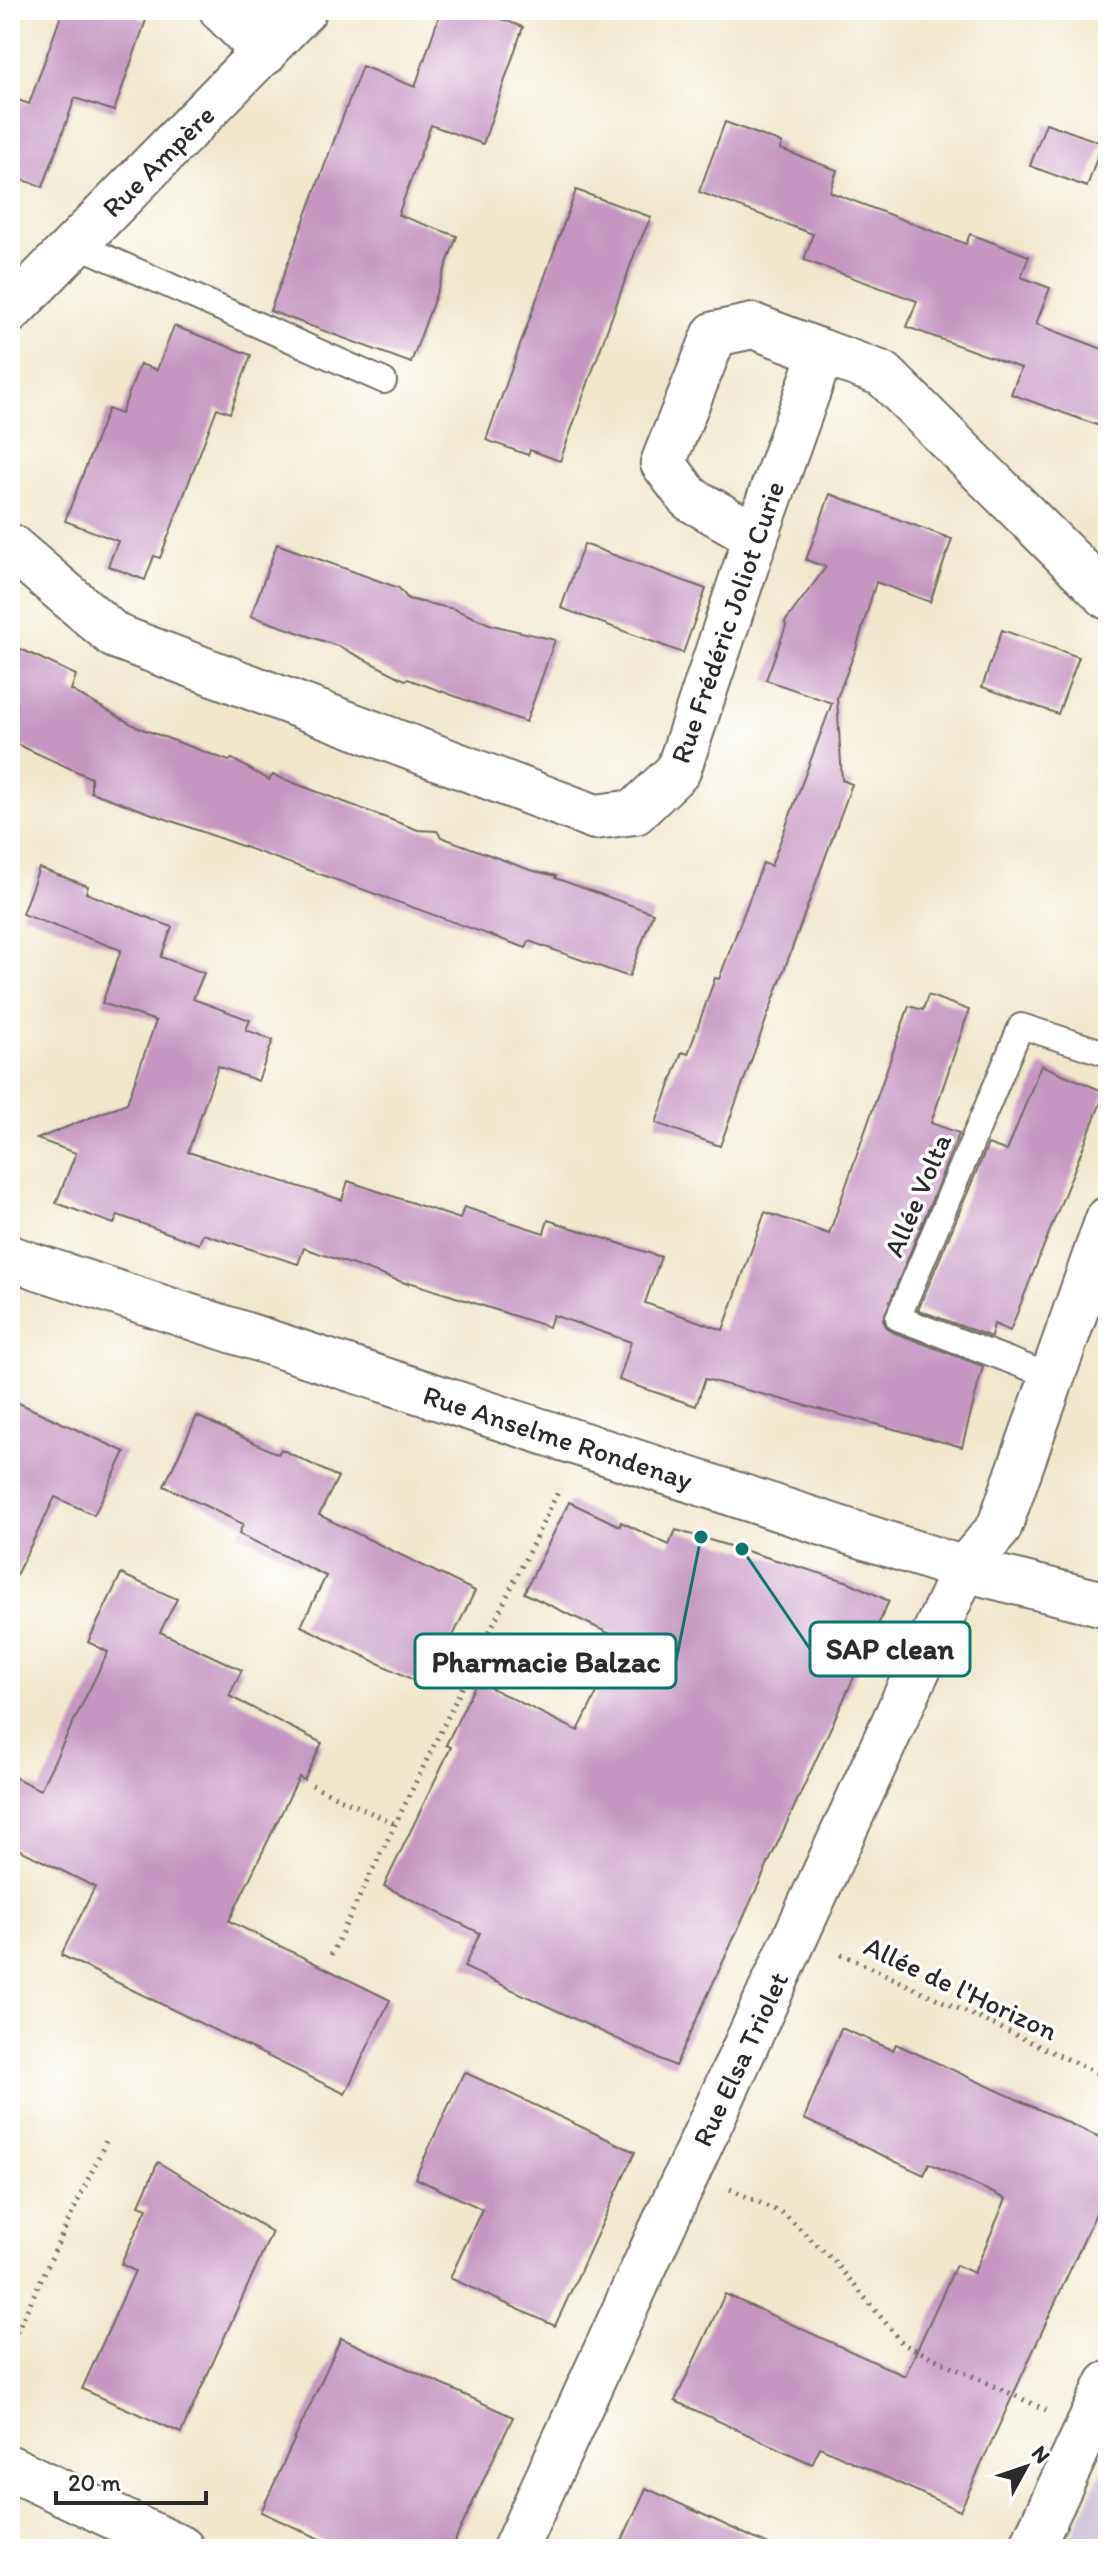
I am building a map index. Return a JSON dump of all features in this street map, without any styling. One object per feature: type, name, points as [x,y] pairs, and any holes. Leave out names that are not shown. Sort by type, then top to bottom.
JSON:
[{"type":"street","points":[[222,10],[265,53]]},
{"type":"street","name":"Rue Ampère","points":[[10,311],[304,10]]},
{"type":"street","points":[[756,536],[689,498],[663,463],[715,334],[753,326],[883,374],[1108,597]]},
{"type":"street","name":"Rue Frédéric Joliot Curie","points":[[10,546],[115,636],[595,817],[635,812],[678,771],[756,536],[822,352]]},
{"type":"street","name":"Rue Elsa Triolet","points":[[515,2549],[964,1569],[999,1528],[1108,1219]]},
{"type":"street","name":"Rue Anselme Rondenay","points":[[10,1258],[964,1569],[1108,1605]]},
{"type":"street","points":[[1031,2549],[1108,2384]]},
{"type":"street","points":[[10,2468],[182,2549]]},
{"type":"lane","points":[[76,244],[384,381]]},
{"type":"lane","name":"Allée Volta","points":[[1053,1377],[898,1318],[1021,1026],[1108,1054]]},
{"type":"path","points":[[331,1955],[582,1444]]},
{"type":"path","points":[[312,1785],[395,1824]]},
{"type":"path","name":"Allée de l'Horizon","points":[[797,1934],[1108,2078]]},
{"type":"path","points":[[10,2346],[107,2139]]},
{"type":"path","points":[[688,2171],[784,2214],[836,2263],[903,2344],[1086,2428]]},
{"type":"shaded area","points":[[1108,2458],[1108,2549],[1066,2549]]},
{"type":"building","points":[[63,10],[121,10],[146,20],[114,111],[75,98],[43,187],[10,175],[10,97],[29,104]]},
{"type":"building","points":[[441,10],[477,10],[523,27],[483,144],[431,125],[398,215],[457,236],[411,363],[270,311],[362,66],[415,87]]},
{"type":"building","points":[[725,122],[782,143],[780,149],[837,170],[830,192],[966,244],[970,234],[1029,256],[1021,277],[1050,288],[1036,324],[1108,351],[1108,429],[1011,394],[1021,368],[907,327],[917,301],[804,260],[813,234],[699,192]]},
{"type":"building","points":[[1046,123],[1102,143],[1087,187],[1030,166]]},
{"type":"building","points":[[576,190],[651,217],[636,250],[560,461],[530,450],[528,455],[486,440]]},
{"type":"building","points":[[174,326],[251,355],[230,413],[217,408],[160,558],[154,556],[145,580],[108,566],[118,541],[65,521],[108,409],[121,414],[140,364],[157,370]]},
{"type":"building","points":[[830,494],[952,539],[930,602],[876,582],[837,698],[842,780],[852,784],[720,1146],[656,1123],[682,1052],[688,1054],[715,978],[719,979],[763,863],[771,866],[832,703],[766,680],[785,622],[826,567],[806,560]]},
{"type":"building","points":[[277,544],[399,588],[408,599],[454,609],[492,625],[555,640],[526,722],[405,680],[340,647],[251,616]]},
{"type":"building","points":[[584,544],[706,589],[683,653],[561,608]]},
{"type":"building","points":[[1002,630],[1079,657],[1058,714],[982,687]]},
{"type":"building","points":[[10,644],[76,675],[71,690],[137,727],[229,761],[232,759],[269,780],[273,775],[418,830],[437,831],[441,837],[653,913],[629,977],[529,941],[526,948],[91,792],[91,778],[10,741]]},
{"type":"building","points":[[39,868],[88,886],[86,893],[172,927],[161,957],[204,973],[193,999],[250,1020],[246,1030],[273,1040],[258,1081],[218,1066],[188,1152],[342,1200],[348,1181],[460,1219],[464,1207],[544,1233],[548,1220],[661,1257],[645,1303],[723,1330],[765,1212],[829,1234],[909,1006],[923,1010],[928,995],[969,1010],[931,1123],[959,1133],[883,1319],[886,1327],[893,1332],[983,1366],[962,1447],[705,1379],[696,1406],[619,1380],[631,1342],[553,1315],[549,1327],[304,1248],[298,1264],[203,1234],[199,1244],[118,1215],[114,1224],[56,1203],[76,1153],[37,1139],[127,1103],[156,1021],[102,1003],[121,950],[22,914]]},
{"type":"building","points":[[1041,1065],[1105,1092],[1010,1331],[994,1324],[991,1337],[918,1310],[988,1144],[1007,1151]]},
{"type":"building","points":[[10,1399],[125,1452],[94,1515],[55,1497],[10,1587]]},
{"type":"building","points":[[197,1416],[278,1454],[281,1449],[338,1477],[319,1515],[475,1591],[428,1687],[301,1626],[326,1576],[239,1534],[243,1524],[164,1486]]},
{"type":"building","points":[[569,1502],[669,1545],[676,1530],[849,1582],[889,1601],[675,2066],[464,1967],[480,1933],[384,1886],[451,1747],[446,1745],[477,1681],[578,1731],[623,1640],[524,1593]]},
{"type":"building","points":[[121,1574],[177,1599],[160,1632],[242,1670],[229,1696],[322,1743],[304,1780],[299,1777],[229,1921],[390,2000],[345,2094],[61,1955],[95,1887],[10,1845],[10,1775],[40,1790],[108,1652],[88,1642]]},
{"type":"building","points":[[841,2028],[893,2050],[896,2044],[1108,2141],[1108,2187],[960,2511],[820,2447],[812,2464],[675,2401],[725,2294],[905,2376],[956,2265],[974,2273],[1006,2199],[929,2163],[924,2175],[804,2119]]},
{"type":"building","points":[[464,2072],[635,2152],[555,2326],[450,2278],[482,2209],[415,2178]]},
{"type":"building","points":[[158,2162],[272,2232],[181,2433],[82,2389],[135,2271],[121,2264],[147,2208],[139,2205]]},
{"type":"building","points":[[341,2338],[513,2417],[451,2549],[342,2549],[261,2512]]},
{"type":"building","points":[[646,2488],[777,2549],[618,2549]]},
{"type":"place","name":"Pharmacie Balzac","points":[[701,1537]]},
{"type":"place","name":"SAP clean","points":[[742,1549]]}]
